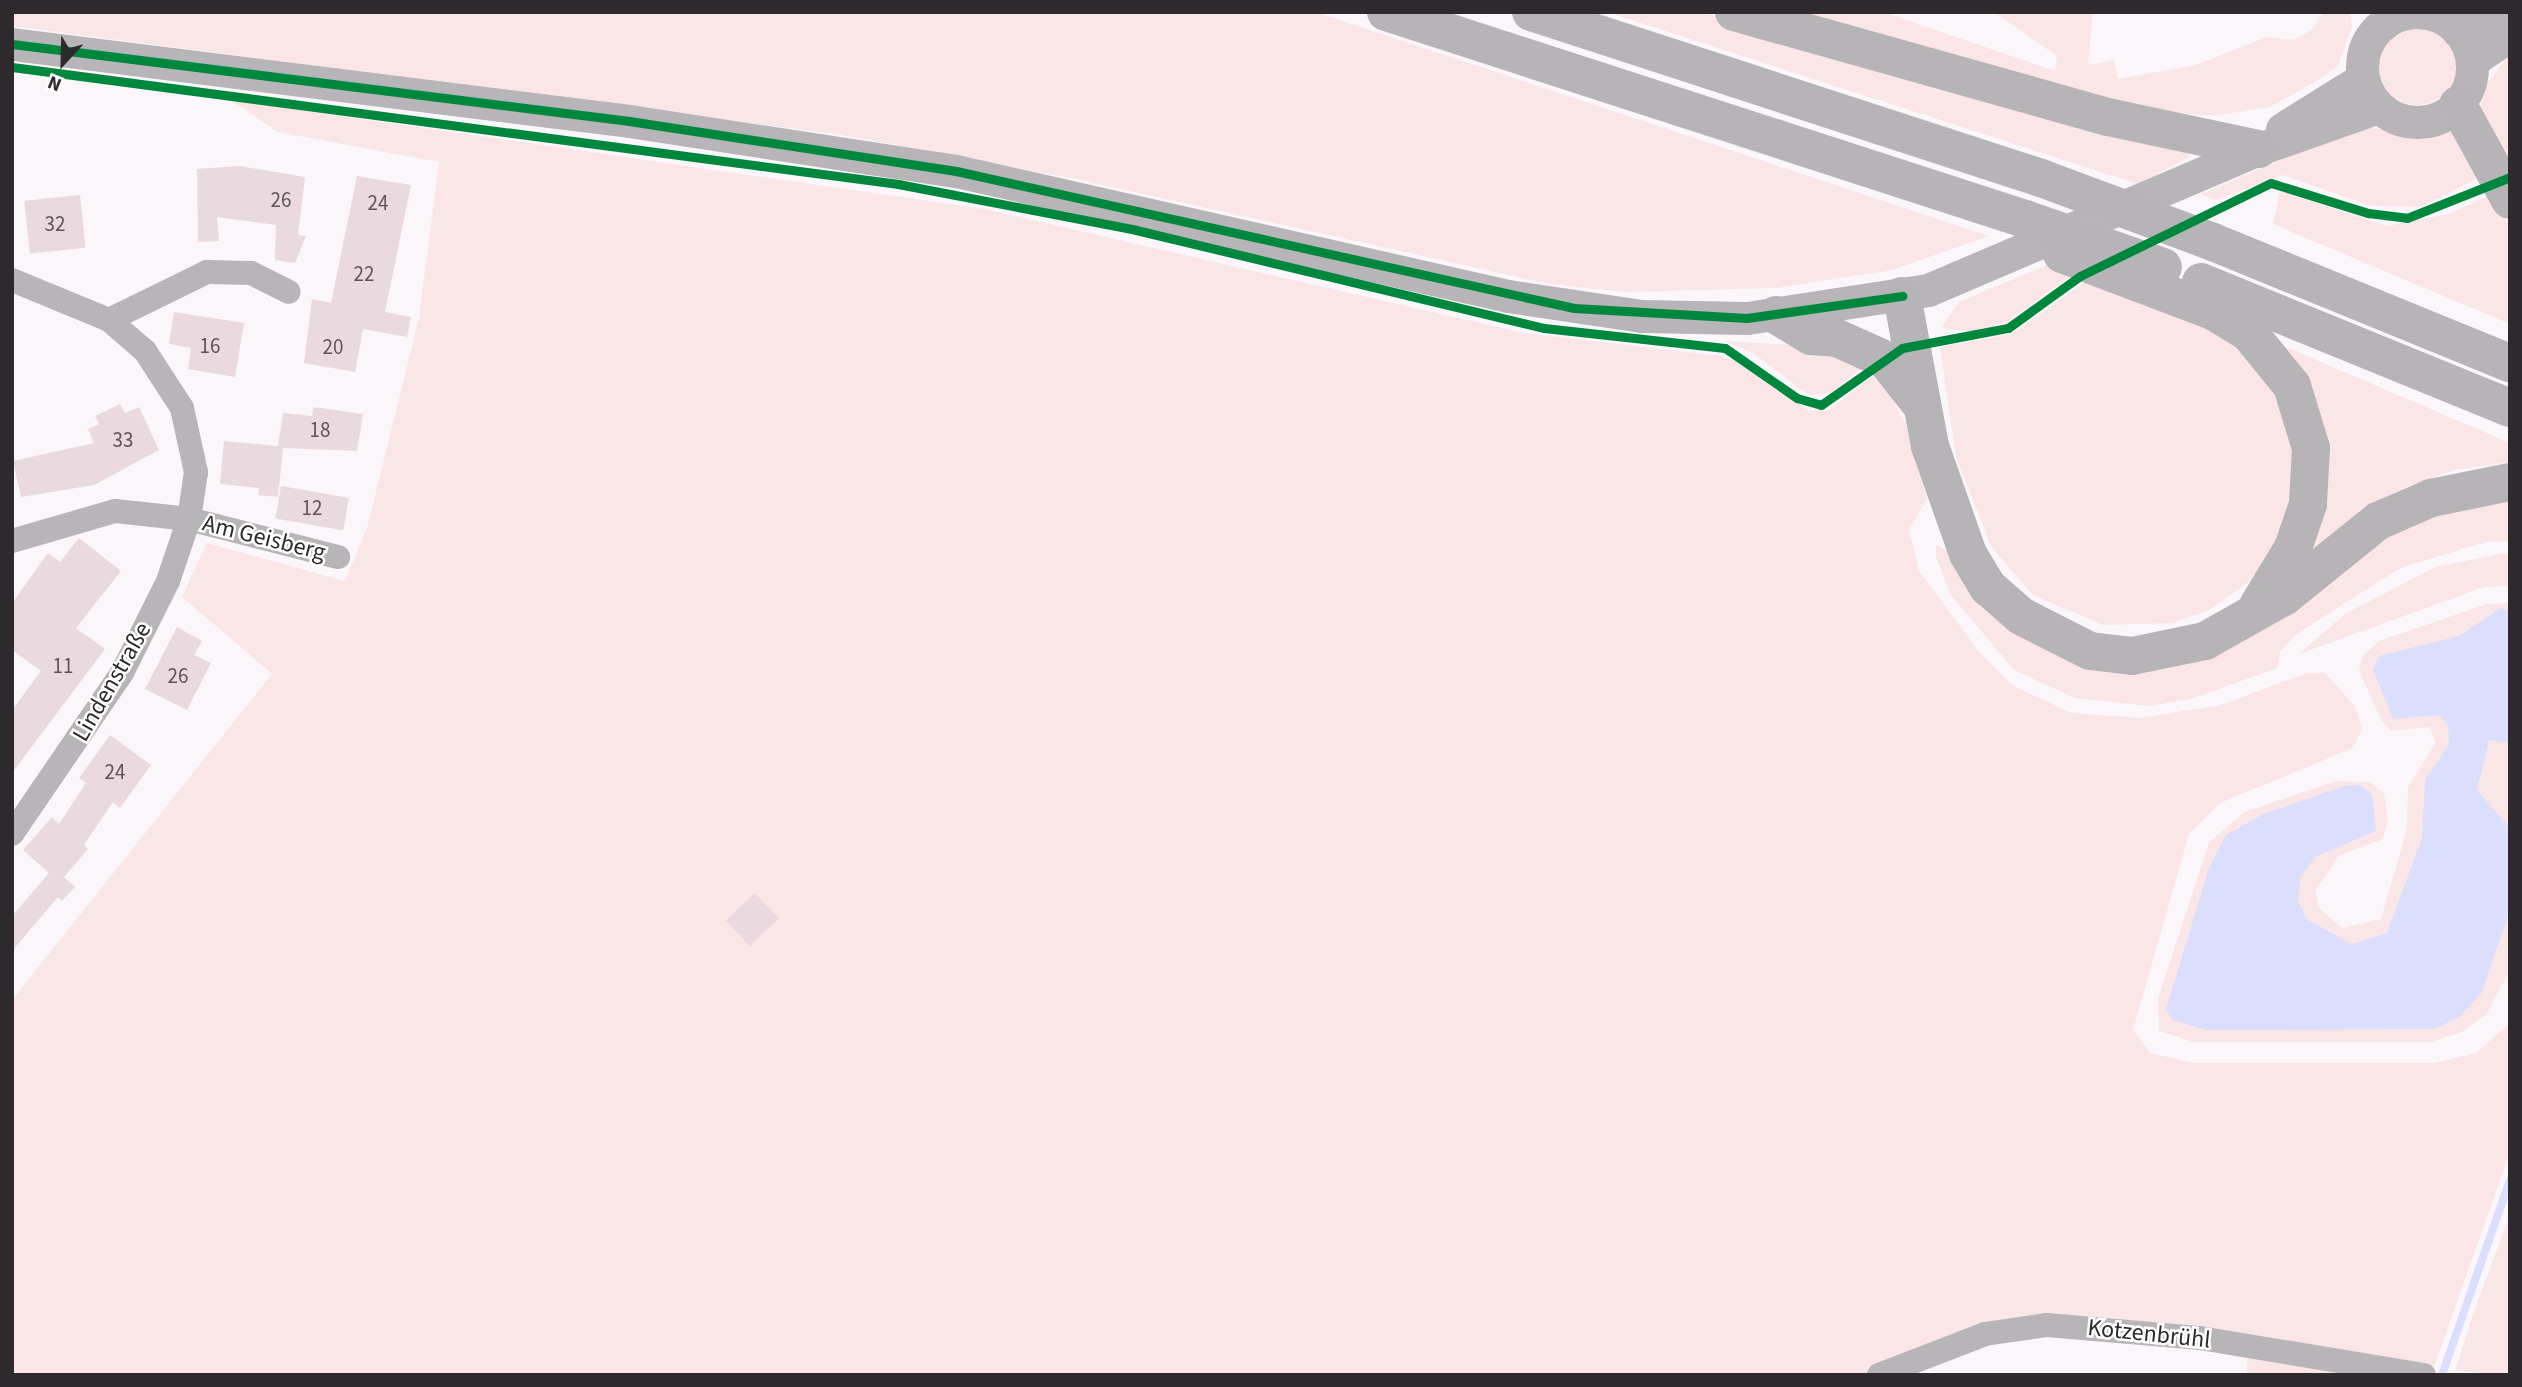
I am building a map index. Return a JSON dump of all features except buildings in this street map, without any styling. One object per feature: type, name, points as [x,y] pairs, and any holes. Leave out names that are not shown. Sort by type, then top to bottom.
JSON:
[{"type":"highway","points":[[1386,12],[1988,205],[2025,219],[2062,254],[2150,274],[2510,408]]},
{"type":"highway","points":[[1531,12],[2042,178],[2213,242],[2510,363]]},
{"type":"highway","points":[[1734,12],[2108,117],[2259,149]]},
{"type":"highway","points":[[2458,105],[2510,200]]},
{"type":"highway","points":[[2150,274],[2249,333],[2292,386],[2304,413],[2311,448],[2308,504],[2293,548],[2259,606]]},
{"type":"highway","points":[[1902,296],[1921,405],[1968,554],[1988,587],[2054,637],[2122,654],[2176,651],[2205,641],[2259,606],[2285,596],[2350,541],[2403,508],[2510,482]]},
{"type":"highway","points":[[1776,316],[1811,337],[1837,338],[1886,360],[1921,405]]},
{"type":"street","points":[[2404,12],[2441,18],[2458,31],[2472,61],[2468,89],[2458,105],[2424,122],[2404,121],[2370,93],[2364,50],[2369,22],[2404,12]]},
{"type":"street","points":[[2458,31],[2510,13]]},
{"type":"street","points":[[2472,61],[2510,35]]},
{"type":"street","points":[[12,44],[629,121],[956,171],[1574,308],[1642,316],[1776,316],[1902,296],[2011,259],[2259,149],[2370,93]]},
{"type":"street","points":[[109,320],[207,272],[251,273],[289,292]]},
{"type":"street","name":"Am Geisberg","points":[[12,280],[109,320],[145,351],[182,408],[197,472],[189,519]]},
{"type":"street","name":"Am Geisberg","points":[[12,541],[114,512],[189,519],[338,557]]},
{"type":"street","name":"Lindenstraße","points":[[12,834],[122,673],[168,581],[189,519]]},
{"type":"street","name":"Kotzenbrühl","points":[[1879,1375],[1985,1334],[2047,1325],[2200,1338],[2424,1375]]},
{"type":"shaded area","points":[[12,12],[1315,12],[1989,236],[1892,270],[1776,288],[1624,292],[1550,284],[1076,179],[842,135],[12,26]]},
{"type":"shaded area","points":[[1607,12],[1701,12],[2181,147],[2191,156],[2138,184]]},
{"type":"shaded area","points":[[1797,12],[1883,12],[2055,71],[2057,56],[1994,12],[2093,12],[2088,65],[2114,60],[2118,79],[2196,65],[2267,37],[2293,40],[2312,30],[2324,12],[2350,12],[2352,26],[2338,66],[2315,82],[2270,107],[2212,116],[2154,111]]},
{"type":"shaded area","points":[[2409,27],[2425,27],[2439,33],[2450,44],[2456,58],[2456,74],[2450,88],[2439,99],[2425,105],[2409,105],[2395,99],[2384,88],[2378,74],[2378,58],[2384,44],[2395,33]]},
{"type":"shaded area","points":[[2510,54],[2510,167],[2481,109],[2485,86]]},
{"type":"shaded area","points":[[231,100],[984,209],[1524,333],[1721,356],[1744,364],[1809,411],[1829,410],[1878,372],[1906,425],[1927,499],[1909,530],[1919,571],[1979,652],[2013,686],[2072,713],[2140,718],[2221,705],[2307,673],[2325,673],[2355,706],[2362,729],[2353,748],[2220,803],[2189,834],[2133,1030],[2150,1053],[2194,1063],[2434,1063],[2476,1053],[2510,1023],[2510,1152],[2434,1367],[2104,1321],[1906,1355],[1864,1375],[12,1375],[12,1000],[272,674],[182,597],[207,543],[345,581],[367,528],[419,318],[439,162],[278,132]]},
{"type":"shaded area","points":[[2454,125],[2480,177],[2421,207],[2371,206],[2283,175],[2216,200],[2201,194],[2361,126],[2425,137]]},
{"type":"shaded area","points":[[2280,191],[2387,226],[2449,214],[2491,195],[2510,227],[2510,324],[2273,224]]},
{"type":"shaded area","points":[[2057,261],[2080,269],[2007,322],[1975,332],[1941,328],[1959,302]]},
{"type":"shaded area","points":[[2095,275],[2211,322],[2277,381],[2301,469],[2271,555],[2247,583],[2211,609],[2173,623],[2103,625],[2033,595],[1991,546],[1956,457],[1940,347],[2012,334]]},
{"type":"shaded area","points":[[1724,341],[1808,346],[1865,365],[1831,393],[1809,395],[1753,353]]},
{"type":"shaded area","points":[[2286,347],[2510,443],[2510,462],[2454,470],[2408,486],[2364,507],[2296,564],[2327,470],[2323,422]]},
{"type":"shaded area","points":[[2510,495],[2510,541],[2486,542],[2400,568],[2295,635],[2280,652],[2277,668],[2191,699],[2149,706],[2075,698],[2014,670],[1951,595],[1936,557],[1936,544],[2137,672],[2200,661],[2377,534]]},
{"type":"shaded area","points":[[2510,552],[2510,586],[2484,587],[2299,654],[2345,614],[2435,567]]},
{"type":"shaded area","points":[[2510,603],[2510,970],[2486,1015],[2460,1033],[2430,1042],[2194,1042],[2159,1031],[2158,999],[2209,842],[2245,812],[2336,781],[2370,782],[2384,793],[2388,819],[2383,839],[2340,855],[2315,891],[2319,908],[2342,928],[2381,919],[2407,829],[2408,787],[2436,742],[2429,727],[2391,731],[2381,720],[2359,670],[2363,656],[2379,641],[2487,604]]},
{"type":"shaded area","points":[[2510,1215],[2510,1375],[2455,1371],[2473,1314]]},
{"type":"shaded area","points":[[2249,1353],[2380,1375],[2246,1375]]},
{"type":"water","points":[[2501,608],[2510,611],[2510,743],[2489,740],[2477,790],[2509,827],[2510,911],[2481,994],[2460,1016],[2435,1029],[2206,1030],[2172,1020],[2166,1009],[2209,868],[2225,836],[2261,815],[2344,786],[2360,785],[2372,794],[2376,831],[2315,857],[2301,877],[2298,901],[2307,919],[2351,944],[2387,933],[2422,838],[2425,780],[2449,744],[2448,726],[2440,715],[2393,719],[2373,670],[2379,656],[2459,636]]},
{"type":"waterway","points":[[2442,1375],[2510,1180]]},
{"type":"cycle path","points":[[12,44],[629,121],[956,171],[1574,308],[1747,318],[1902,296]]},
{"type":"cycle path","points":[[12,67],[898,184],[1136,230],[1544,328],[1725,348],[1797,398],[1821,405],[1902,348],[2008,328],[2080,276],[2271,183],[2368,213],[2407,218],[2510,177]]}]
